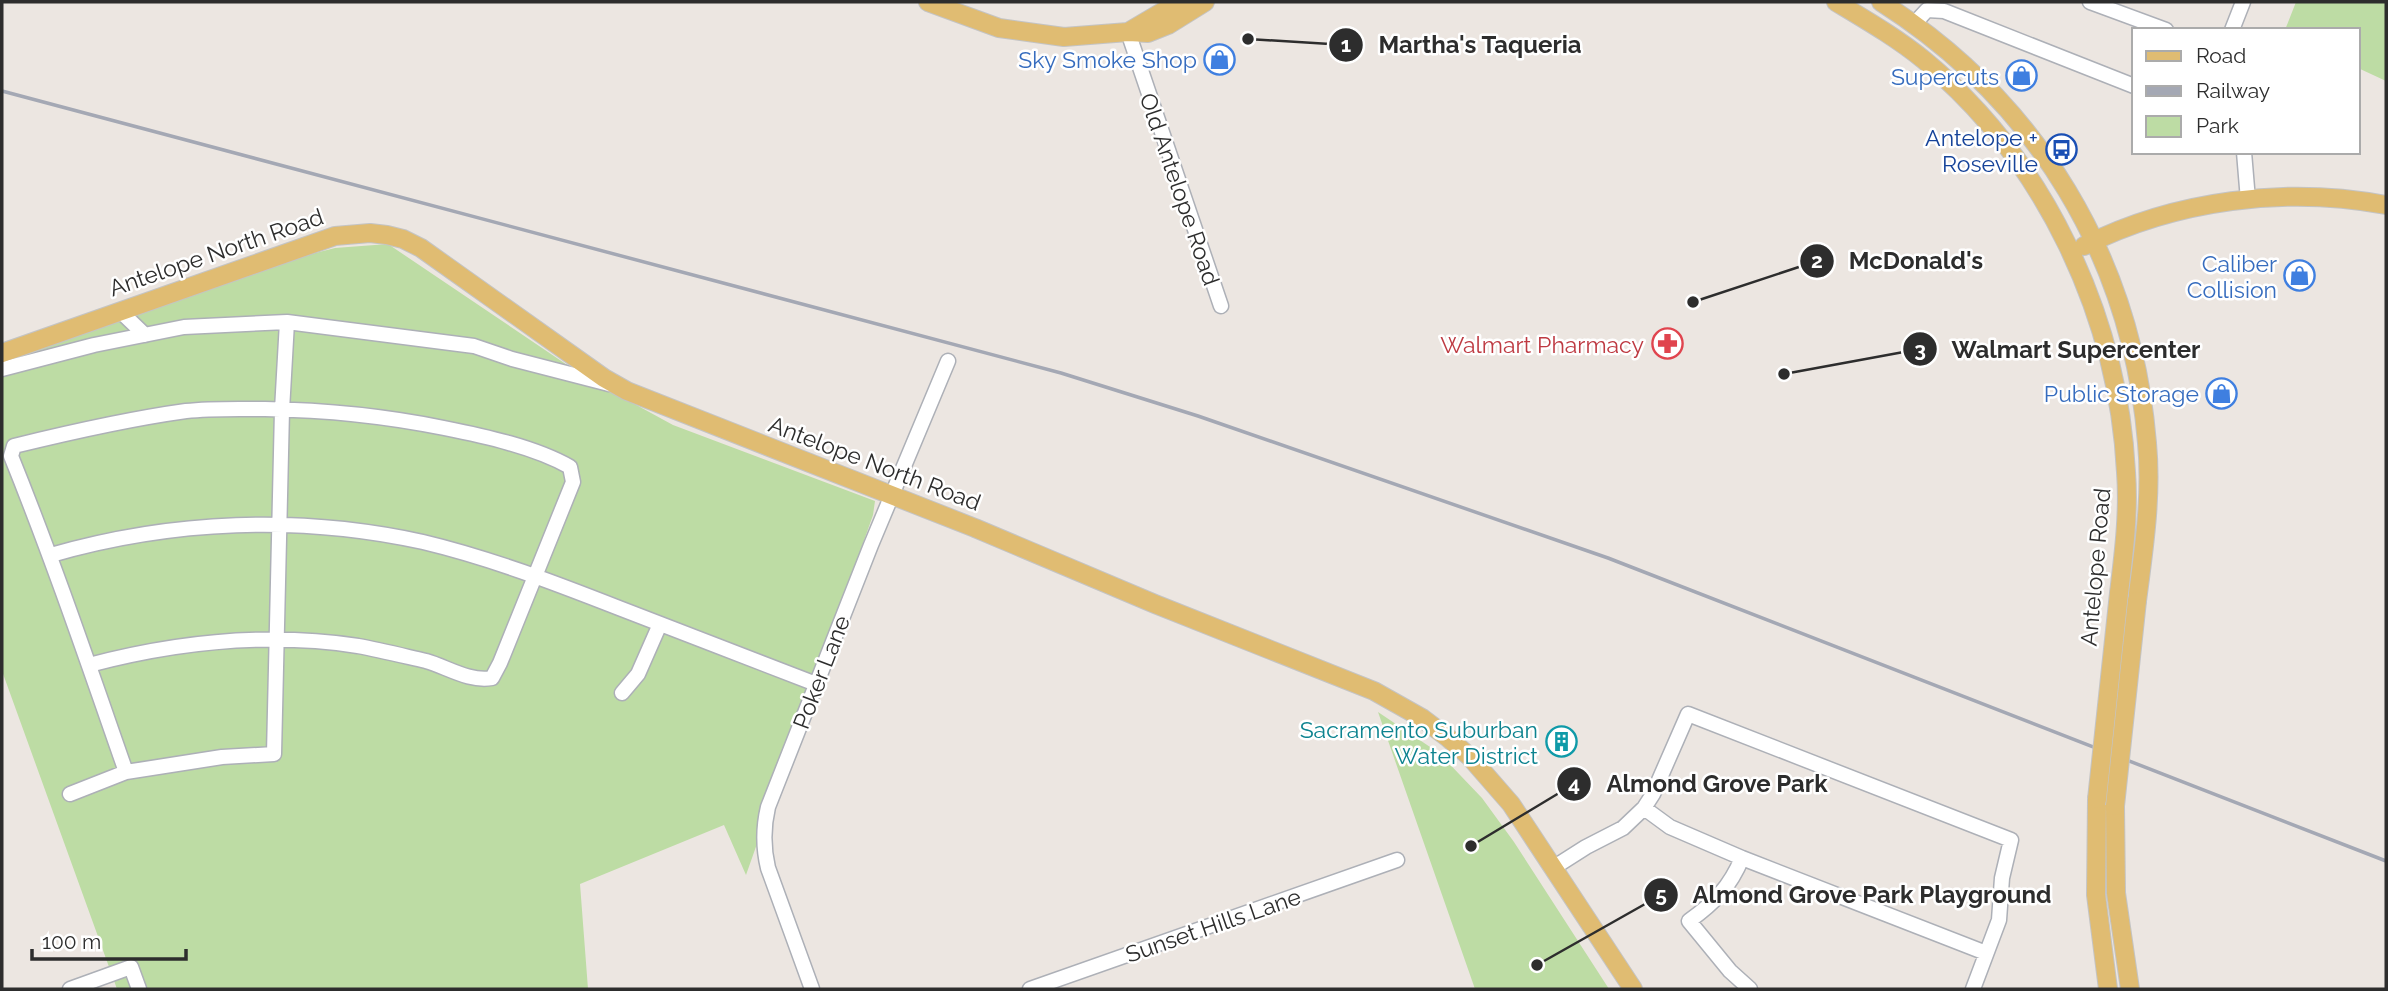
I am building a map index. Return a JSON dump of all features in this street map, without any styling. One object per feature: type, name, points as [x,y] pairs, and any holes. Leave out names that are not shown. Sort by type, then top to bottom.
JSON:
[{"type":"main road","points":[[928,2],[999,28],[1064,37],[1148,33],[1168,25],[1205,2]]},
{"type":"main road","points":[[1128,32],[1179,2]]},
{"type":"main road","name":"Antelope Road","points":[[1836,2],[1898,40],[1961,94],[2017,163],[2045,205],[2084,280],[2100,326],[2115,384],[2123,435],[2127,502],[2095,819],[2096,895],[2108,989]]},
{"type":"main road","points":[[1854,2],[1901,29],[1914,24]]},
{"type":"main road","name":"Antelope Road","points":[[1881,2],[1914,24],[1967,68],[2017,120],[2068,191],[2108,270],[2127,329],[2139,380],[2146,434],[2148,501],[2115,806],[2116,893],[2130,989]]},
{"type":"main road","points":[[2071,253],[2120,229],[2194,207],[2248,200],[2311,198],[2386,205]]},
{"type":"main road","name":"Antelope North Road","points":[[2,353],[335,236],[370,233],[403,239],[440,260],[564,350],[621,387],[654,403],[1354,682],[1401,705],[1447,737],[1485,772],[1511,804],[1633,989]]},
{"type":"street","points":[[2090,2],[2161,28]]},
{"type":"street","points":[[2233,28],[2243,2]]},
{"type":"street","points":[[1914,24],[1927,10],[1935,6],[2132,85]]},
{"type":"street","name":"Old Antelope Road","points":[[1128,32],[1221,306]]},
{"type":"street","points":[[2244,154],[2248,200]]},
{"type":"street","points":[[120,311],[145,335]]},
{"type":"street","points":[[70,794],[126,772],[222,757],[274,754],[282,410],[288,322]]},
{"type":"street","points":[[2,369],[94,345],[197,326],[288,322],[474,346],[512,359],[621,387]]},
{"type":"street","name":"Poker Lane","points":[[812,989],[768,868],[763,834],[768,807],[948,361]]},
{"type":"street","points":[[89,665],[134,653],[202,643],[278,640],[357,646],[428,662],[480,680],[492,678],[573,482],[570,467],[554,458],[457,430],[323,410],[188,411],[89,428],[14,446],[11,456],[51,555],[89,665],[126,772]]},
{"type":"street","points":[[51,555],[110,540],[196,527],[281,524],[371,533],[424,543],[534,575],[816,684]]},
{"type":"street","points":[[622,694],[638,674],[660,624]]},
{"type":"street","points":[[1553,868],[1623,828],[1644,808],[1653,794],[1688,714],[2011,839],[2001,878],[2000,920],[1973,989]]},
{"type":"street","points":[[1644,808],[1670,827],[1742,859],[1986,953]]},
{"type":"street","points":[[1742,859],[1734,878],[1724,891],[1689,922],[1716,956],[1750,989]]},
{"type":"street","name":"Sunset Hills Lane","points":[[1030,989],[1397,860]]},
{"type":"street","points":[[70,989],[131,967],[139,989]]},
{"type":"green space","points":[[2296,2],[2386,2],[2386,81],[2360,69],[2360,28],[2286,28]]},
{"type":"green space","points":[[388,244],[585,377],[673,425],[875,501],[873,515],[746,875],[724,825],[580,884],[588,989],[117,989],[2,671],[2,361],[264,266],[335,248]]},
{"type":"green space","points":[[1378,712],[1439,753],[1482,798],[1514,842],[1609,989],[1475,989]]},
{"type":"railway","points":[[2,91],[1061,373],[1198,416],[1608,558],[2386,861]]},
{"type":"place","name":"Martha's Taqueria","points":[[1248,39]]},
{"type":"place","name":"Sky Smoke Shop","points":[[1220,59]]},
{"type":"place","name":"Supercuts","points":[[2022,76]]},
{"type":"place","name":"Antelope + Roseville","points":[[2061,150]]},
{"type":"place","name":"Caliber Collision","points":[[2300,276]]},
{"type":"place","name":"McDonald's","points":[[1693,302]]},
{"type":"place","name":"Walmart Pharmacy","points":[[1667,344]]},
{"type":"place","name":"Walmart Supercenter","points":[[1784,374]]},
{"type":"place","name":"Public Storage","points":[[2222,393]]},
{"type":"place","name":"Sacramento Suburban Water District","points":[[1561,742]]},
{"type":"place","name":"Almond Grove Park","points":[[1471,846]]},
{"type":"place","name":"Almond Grove Park Playground","points":[[1537,965]]}]
